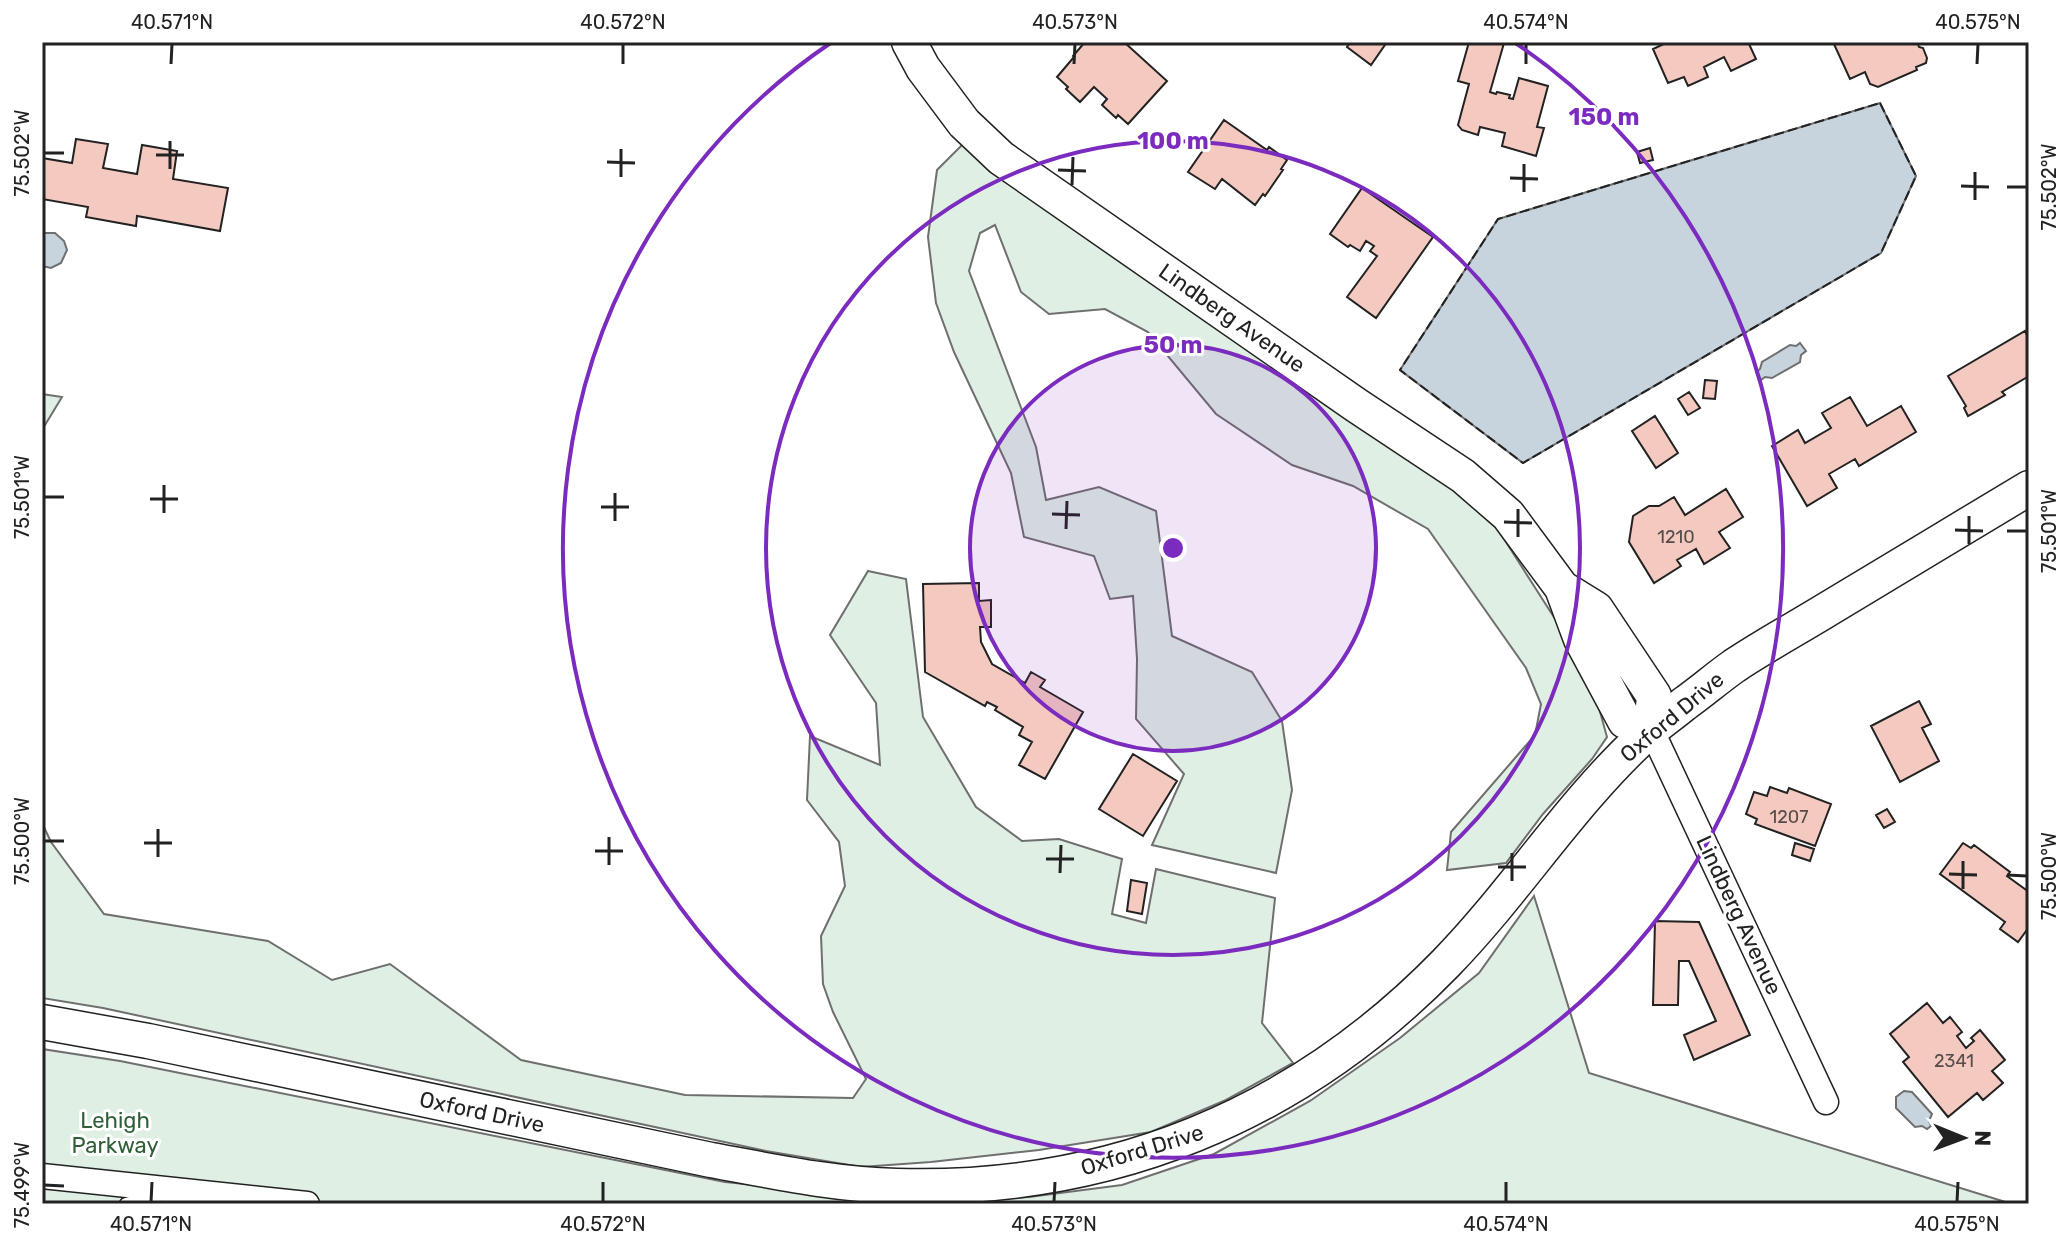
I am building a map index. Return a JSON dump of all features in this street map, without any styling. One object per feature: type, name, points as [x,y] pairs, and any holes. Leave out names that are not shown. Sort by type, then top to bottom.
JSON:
[{"type":"main road","name":"Lindberg Avenue","points":[[909,42],[923,68],[964,123],[1001,158],[1463,476],[1508,515],[1562,588],[1596,609],[1654,696],[1651,729]]},
{"type":"main road","name":"Oxford Drive","points":[[42,1022],[148,1041],[790,1175],[894,1186],[963,1187],[1031,1180],[1110,1163],[1160,1149],[1220,1125],[1279,1094],[1339,1055],[1395,1012],[1447,962],[1564,821],[1623,755],[1651,729],[1733,666],[2029,488]]},
{"type":"street","name":"Lindberg Avenue","points":[[1651,729],[1826,1102]]},
{"type":"street","points":[[42,1176],[307,1204]]},
{"type":"lane","points":[[126,1204],[175,1191]]},
{"type":"green space","points":[[964,143],[1429,469],[1488,514],[1566,636],[1594,690],[1607,737],[1506,863],[1447,870],[1451,832],[1535,735],[1541,704],[1526,668],[1428,529],[1353,486],[1292,465],[1216,414],[1148,332],[1105,309],[1049,314],[1021,292],[995,225],[980,233],[969,271],[1036,447],[1046,500],[1099,487],[1156,511],[1172,636],[1252,672],[1282,721],[1292,790],[1276,873],[1152,845],[1184,774],[1136,719],[1137,659],[1133,596],[1110,599],[1094,556],[1024,537],[1011,473],[954,352],[936,303],[928,237],[937,170]]},
{"type":"green space","points":[[42,394],[62,397],[42,430]]},
{"type":"green space","points":[[868,571],[906,579],[923,717],[976,807],[1022,841],[1059,839],[1122,859],[1112,914],[1146,923],[1156,869],[1275,898],[1262,1023],[1293,1063],[1226,1100],[1151,1132],[1039,1150],[861,1167],[766,1151],[103,1008],[42,998],[42,823],[51,842],[104,914],[268,941],[332,980],[390,964],[521,1060],[685,1095],[853,1098],[866,1079],[833,1012],[823,984],[821,936],[845,886],[839,842],[807,800],[810,736],[880,765],[876,703],[830,635]]},
{"type":"green space","name":"Lehigh Parkway","points":[[1534,896],[1589,1073],[2012,1204],[42,1204],[42,1049],[120,1061],[725,1182],[887,1199],[962,1201],[1029,1197],[1122,1185],[1214,1154],[1310,1101],[1400,1038],[1479,973]]},
{"type":"shaded area","points":[[1880,103],[1916,176],[1881,253],[1523,463],[1400,370],[1498,219]]},
{"type":"shaded area","points":[[44,233],[55,233],[64,241],[67,250],[61,263],[51,268],[42,266]]},
{"type":"shaded area","points":[[1800,343],[1806,351],[1801,355],[1800,362],[1772,378],[1761,380],[1756,372],[1762,362],[1790,345]]},
{"type":"shaded area","points":[[1904,1091],[1912,1092],[1932,1114],[1929,1121],[1931,1126],[1927,1129],[1915,1127],[1896,1108],[1896,1097]]},
{"type":"building","points":[[1085,42],[1124,42],[1167,81],[1128,124],[1102,105],[1107,99],[1094,87],[1080,102],[1057,77]]},
{"type":"building","points":[[1350,42],[1387,42],[1371,65],[1347,47]]},
{"type":"building","points":[[1469,42],[1504,43],[1490,92],[1510,95],[1509,98],[1513,99],[1519,78],[1548,86],[1537,127],[1544,128],[1536,156],[1502,146],[1505,133],[1480,127],[1478,135],[1462,130],[1458,125],[1469,84],[1458,81]]},
{"type":"building","points":[[1668,42],[1750,42],[1756,59],[1731,71],[1724,57],[1704,67],[1708,77],[1688,86],[1684,77],[1668,83],[1653,49]]},
{"type":"building","points":[[1833,42],[1917,42],[1927,58],[1926,63],[1916,67],[1917,70],[1878,87],[1870,84],[1865,72],[1850,79]]},
{"type":"building","points":[[1224,120],[1287,160],[1265,196],[1263,194],[1255,205],[1222,179],[1215,189],[1188,172]]},
{"type":"building","points":[[76,139],[108,144],[103,168],[137,174],[142,145],[177,151],[173,179],[228,188],[220,231],[137,216],[136,226],[86,217],[88,207],[42,199],[42,158],[72,163]]},
{"type":"building","points":[[1650,148],[1653,160],[1640,163],[1637,152]]},
{"type":"building","points":[[1362,188],[1433,237],[1376,318],[1347,297],[1377,256],[1370,251],[1374,246],[1366,241],[1360,251],[1350,245],[1348,247],[1330,234]]},
{"type":"building","points":[[2025,331],[2029,339],[2029,376],[2002,392],[2005,395],[1968,416],[1966,406],[1948,376]]},
{"type":"building","points":[[1705,380],[1717,381],[1715,399],[1703,398]]},
{"type":"building","points":[[1689,392],[1700,408],[1688,415],[1678,399]]},
{"type":"building","points":[[1850,397],[1867,426],[1901,406],[1916,432],[1859,466],[1855,459],[1829,474],[1837,488],[1807,506],[1772,446],[1798,430],[1805,443],[1831,428],[1822,413]]},
{"type":"building","points":[[1655,416],[1678,453],[1656,468],[1632,431]]},
{"type":"building","points":[[1726,489],[1743,517],[1719,532],[1730,548],[1704,564],[1696,549],[1677,560],[1681,566],[1654,583],[1629,542],[1633,516],[1674,497],[1685,515]]},
{"type":"building","points":[[979,583],[979,601],[991,600],[991,627],[980,627],[981,642],[992,664],[1025,683],[1031,672],[1045,680],[1040,687],[1083,712],[1045,779],[1019,765],[1032,742],[1019,735],[1023,727],[995,710],[997,707],[987,702],[985,706],[925,672],[923,584]]},
{"type":"building","points":[[1919,701],[1931,724],[1922,728],[1939,761],[1900,782],[1871,726]]},
{"type":"building","points":[[1133,754],[1177,781],[1143,836],[1099,809]]},
{"type":"building","points":[[1770,787],[1787,793],[1789,788],[1831,804],[1815,846],[1755,824],[1757,819],[1746,814],[1754,792],[1767,796]]},
{"type":"building","points":[[1887,809],[1895,822],[1884,828],[1876,815]]},
{"type":"building","points":[[1795,843],[1814,849],[1810,861],[1792,855]]},
{"type":"building","points":[[1963,843],[1971,848],[1974,845],[2010,872],[2007,876],[2029,892],[2029,927],[2018,942],[2000,929],[2005,922],[1940,874]]},
{"type":"building","points":[[1131,880],[1147,883],[1142,914],[1127,911]]},
{"type":"building","points":[[1655,921],[1699,922],[1750,1035],[1694,1060],[1684,1035],[1716,1021],[1689,961],[1679,961],[1678,1005],[1653,1005]]},
{"type":"building","points":[[1927,1003],[1943,1023],[1950,1017],[1962,1032],[1957,1036],[1966,1048],[1980,1030],[2005,1060],[1992,1071],[2003,1083],[1983,1100],[1977,1093],[1948,1117],[1903,1062],[1909,1057],[1890,1034]]},
{"type":"fence","points":[[1880,103],[1916,176],[1881,253],[1523,463],[1400,370],[1498,219],[1880,103]]}]
